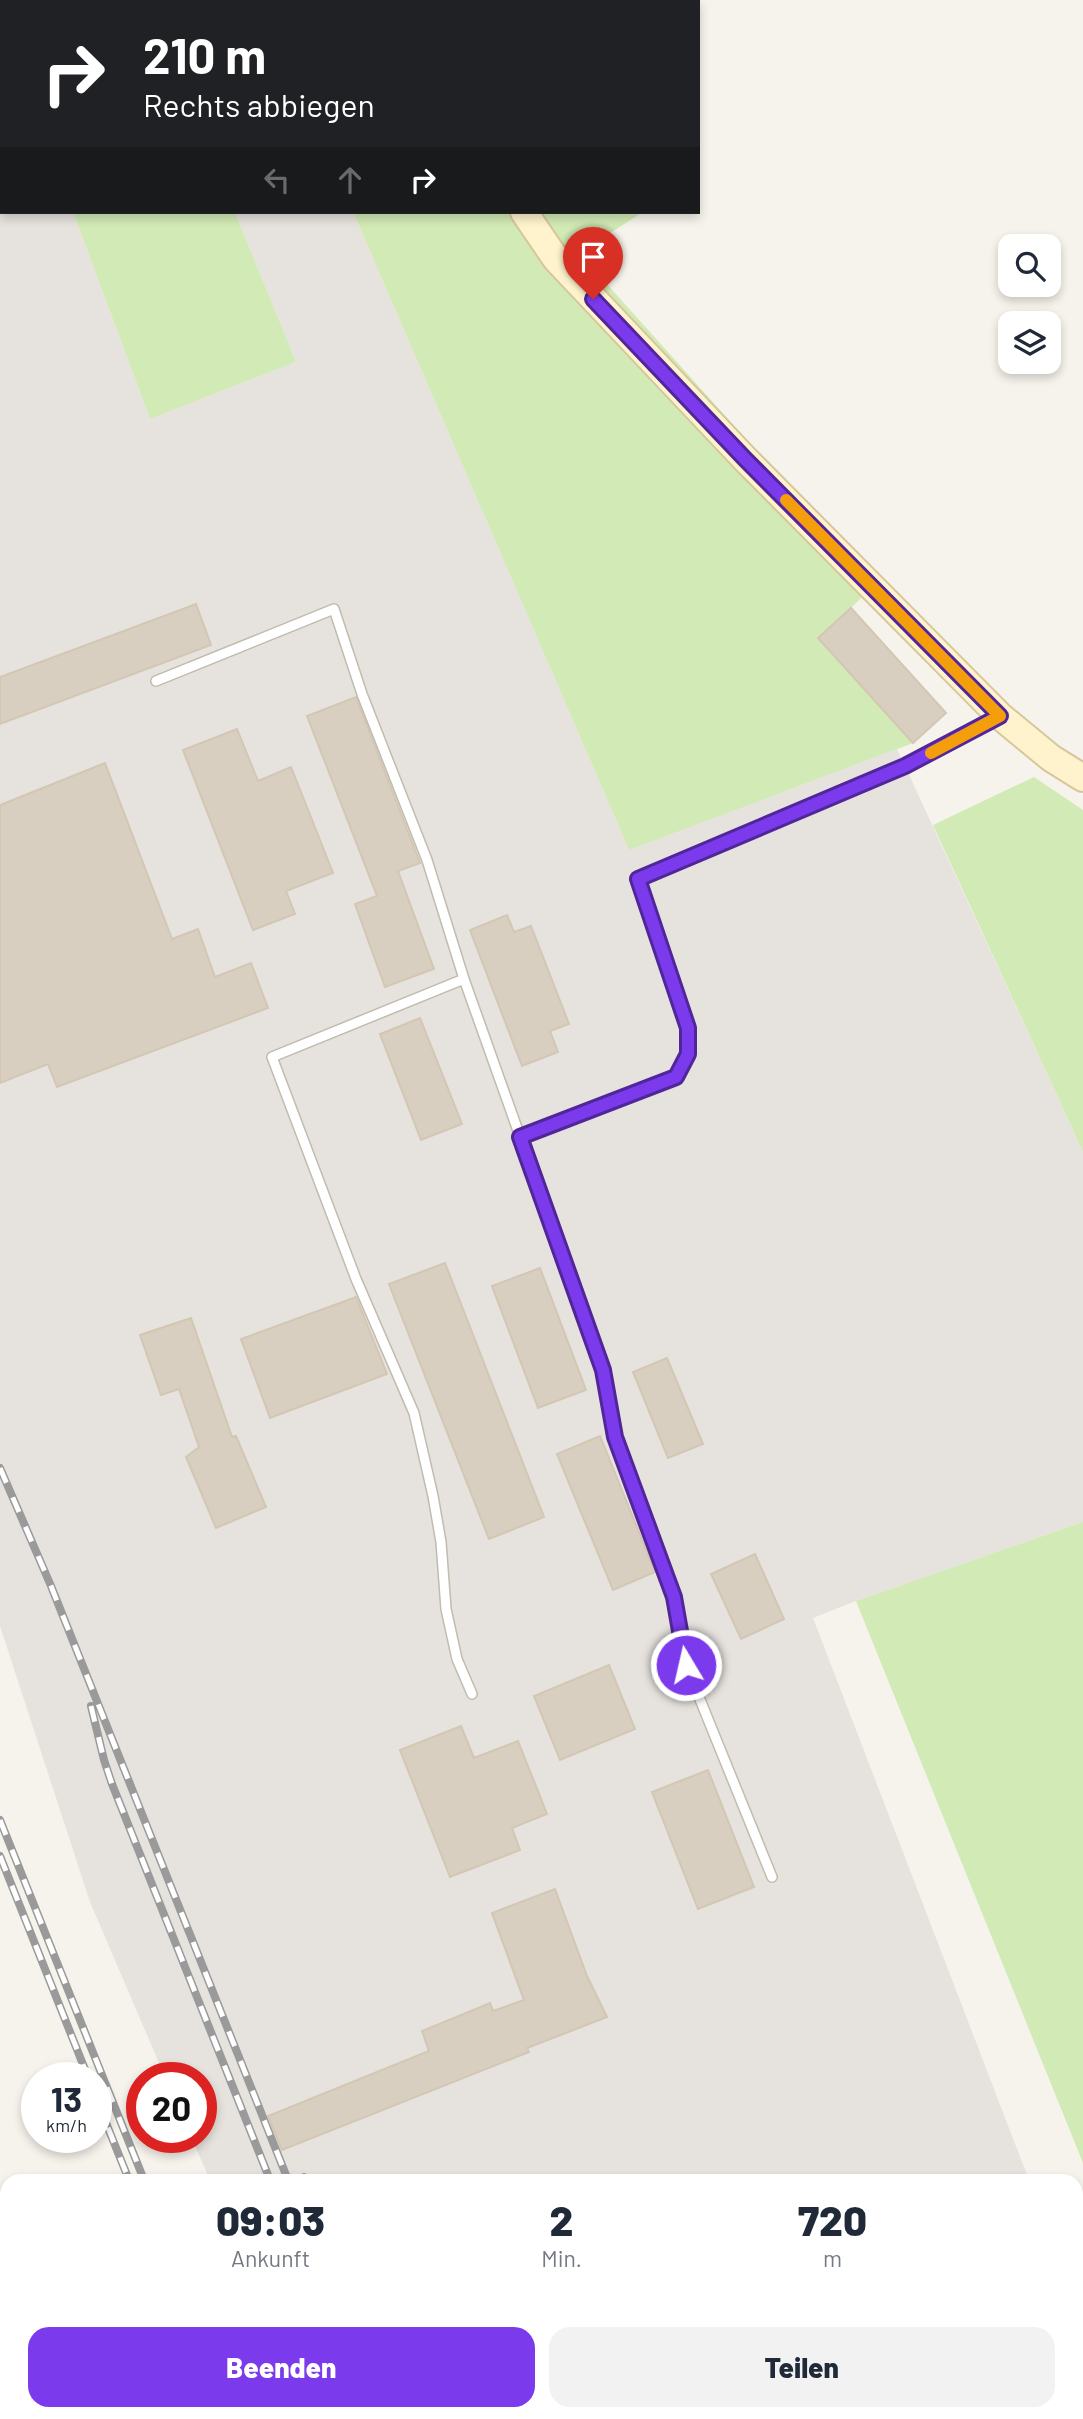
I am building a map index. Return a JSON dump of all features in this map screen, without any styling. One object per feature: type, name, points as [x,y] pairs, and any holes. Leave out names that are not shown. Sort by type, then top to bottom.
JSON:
[{"type":"main road","points":[[525,214],[556,259],[745,459],[1000,716],[1051,758],[1083,778]]},
{"type":"lane","points":[[156,681],[334,609],[362,694],[427,860],[464,979],[603,1370],[615,1437],[674,1597],[686,1665],[772,1877]]},
{"type":"lane","points":[[520,1137],[676,1077],[688,1054],[688,1028],[638,879],[905,766],[1000,716]]},
{"type":"lane","points":[[464,979],[272,1057],[356,1279],[414,1413],[433,1496],[449,1622],[457,1660],[472,1694]]},
{"type":"shaded area","points":[[0,214],[74,214],[150,419],[296,362],[236,214],[354,214],[629,850],[897,749],[1083,1152],[1083,1522],[813,1618],[1027,2174],[207,2174],[198,2153],[217,2153],[217,2062],[159,2062],[90,1902],[0,1626]]},
{"type":"green space","points":[[74,214],[236,214],[296,362],[150,419]]},
{"type":"green space","points":[[354,214],[640,214],[579,253],[825,527],[880,579],[851,608],[913,743],[629,850]]},
{"type":"green space","points":[[1034,777],[1083,810],[1083,1152],[933,825]]},
{"type":"green space","points":[[1083,1522],[1083,2163],[856,1601]]},
{"type":"building","points":[[196,604],[211,645],[0,724],[0,677]]},
{"type":"building","points":[[851,608],[946,713],[913,743],[818,638]]},
{"type":"building","points":[[356,697],[420,863],[398,871],[434,969],[385,987],[355,904],[377,896],[307,716]]},
{"type":"building","points":[[237,729],[258,781],[291,767],[333,873],[286,891],[295,914],[253,930],[183,750]]},
{"type":"building","points":[[105,763],[172,939],[198,929],[215,977],[251,963],[268,1008],[57,1087],[48,1064],[0,1083],[0,805]]},
{"type":"building","points":[[507,915],[514,932],[531,926],[569,1024],[550,1031],[558,1052],[522,1066],[470,930]]},
{"type":"building","points":[[420,1018],[462,1124],[421,1140],[380,1034]]},
{"type":"building","points":[[445,1263],[544,1517],[489,1539],[389,1284]]},
{"type":"building","points":[[540,1268],[586,1390],[538,1408],[492,1286]]},
{"type":"building","points":[[356,1297],[387,1374],[270,1418],[241,1339]]},
{"type":"building","points":[[191,1318],[232,1437],[236,1436],[266,1507],[216,1528],[186,1457],[199,1447],[179,1389],[161,1395],[140,1335]]},
{"type":"building","points":[[667,1358],[703,1444],[668,1458],[633,1372]]},
{"type":"building","points":[[600,1436],[655,1572],[613,1590],[557,1454]]},
{"type":"building","points":[[755,1554],[784,1619],[741,1639],[711,1574]]},
{"type":"building","points":[[609,1665],[635,1729],[560,1760],[534,1696]]},
{"type":"building","points":[[461,1726],[474,1758],[518,1741],[547,1814],[512,1828],[520,1850],[450,1877],[400,1750]]},
{"type":"building","points":[[708,1770],[754,1887],[698,1909],[652,1792]]},
{"type":"building","points":[[555,1889],[587,1976],[607,2017],[527,2048],[529,2052],[282,2150],[268,2116],[429,2051],[422,2031],[490,2003],[493,2011],[524,2000],[492,1913]]},
{"type":"railway","points":[[0,1468],[51,1586],[286,2174]]},
{"type":"railway","points":[[91,1706],[112,1784],[268,2174]]},
{"type":"railway","points":[[0,1820],[142,2174]]},
{"type":"railway","points":[[0,1856],[82,2062]]},
{"type":"railway","points":[[112,2138],[127,2174]]},
{"type":"slow traffic","points":[[786,500],[1000,716],[931,753]]},
{"type":"route","points":[[593,299],[745,459],[1000,716],[905,766],[638,879],[688,1028],[688,1054],[676,1077],[520,1137],[603,1370],[615,1437],[674,1597],[686,1665]]}]
